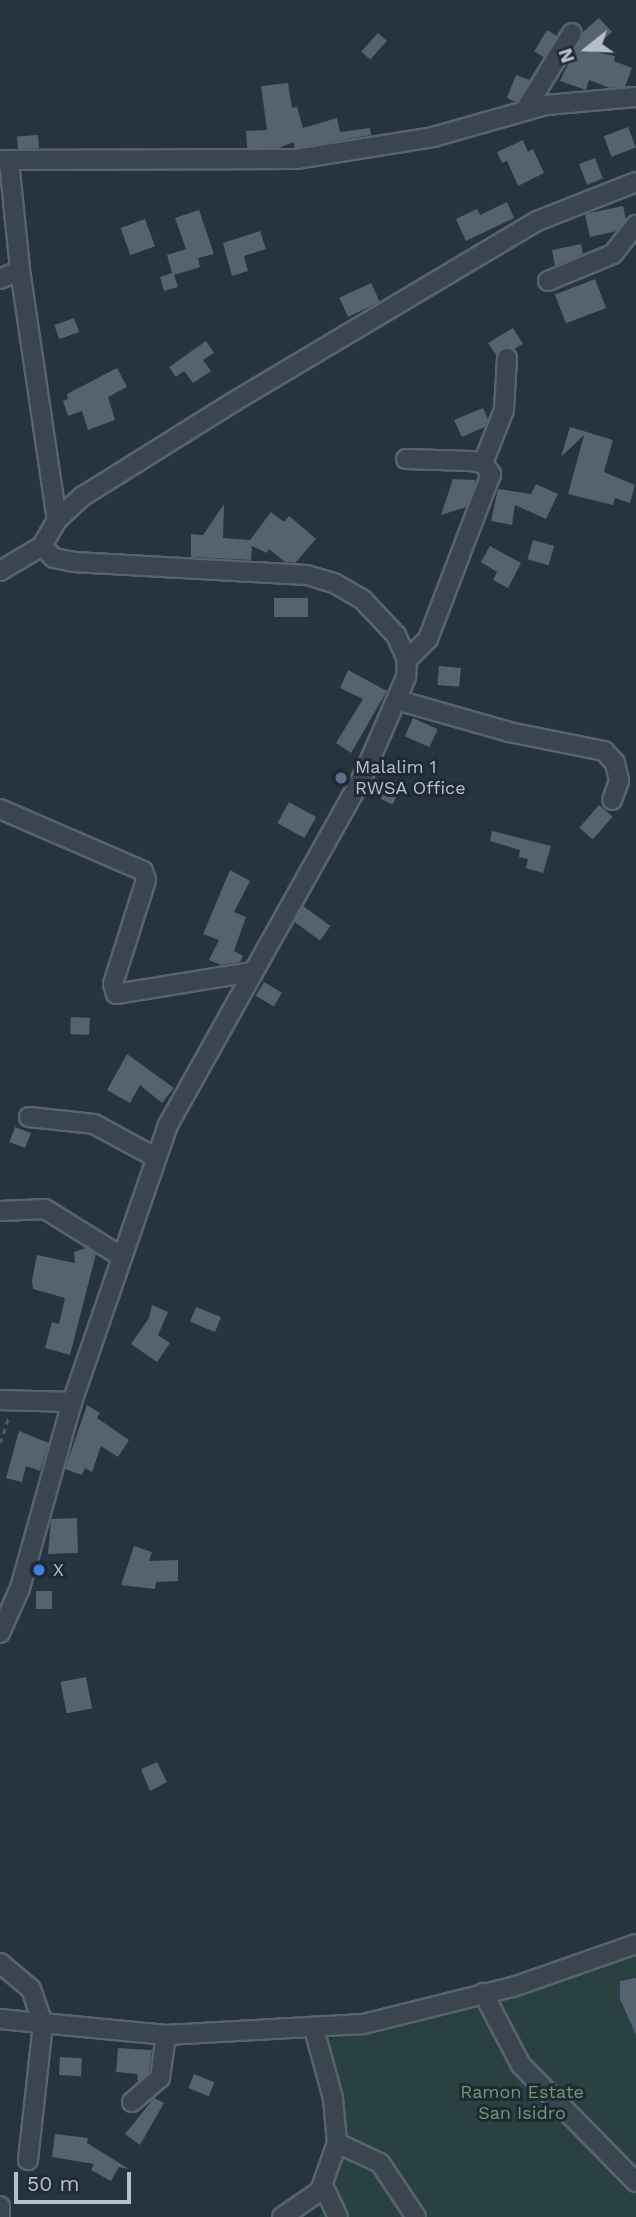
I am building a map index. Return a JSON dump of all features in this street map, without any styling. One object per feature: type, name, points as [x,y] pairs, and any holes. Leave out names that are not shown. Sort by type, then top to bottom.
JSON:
[{"type":"street","points":[[525,110],[572,33]]},
{"type":"street","points":[[57,520],[5,161],[296,159],[433,137],[525,110],[594,98],[636,97]]},
{"type":"street","points":[[0,571],[42,546],[57,520],[83,496],[474,257],[563,208],[636,182]]},
{"type":"street","points":[[548,281],[614,254],[636,225]]},
{"type":"street","points":[[0,279],[20,270]]},
{"type":"street","points":[[483,463],[504,410],[508,358]]},
{"type":"street","points":[[0,1633],[20,1588],[72,1402],[168,1125],[363,776],[397,700],[407,660],[428,639],[491,484],[489,467],[483,463],[406,459]]},
{"type":"street","points":[[42,546],[54,558],[74,562],[282,572],[334,583],[363,600],[384,621],[407,660]]},
{"type":"street","points":[[397,700],[497,729],[604,751],[615,763],[620,780],[612,800]]},
{"type":"street","points":[[0,809],[143,871],[146,880],[113,984],[116,994],[252,972]]},
{"type":"street","points":[[29,1116],[94,1124],[155,1157]]},
{"type":"street","points":[[0,1211],[45,1209],[122,1257]]},
{"type":"street","points":[[7,1400],[72,1402]]},
{"type":"street","points":[[0,2019],[166,2035],[363,2024],[513,1987],[636,1944]]},
{"type":"street","points":[[0,1963],[31,1989],[43,2024],[28,2160]]},
{"type":"street","points":[[483,1993],[521,2065],[636,2182]]},
{"type":"street","points":[[282,2217],[314,2197],[323,2185],[337,2144],[333,2098],[314,2028]]},
{"type":"street","points":[[132,2102],[160,2078],[166,2035]]},
{"type":"street","points":[[337,2144],[380,2164],[392,2175],[416,2217]]},
{"type":"street","points":[[323,2185],[338,2217]]},
{"type":"street","points":[[0,2206],[0,2217]]},
{"type":"path","points":[[0,1443],[7,1400]]},
{"type":"green space","name":"Ramon Estate San Isidro","points":[[636,1951],[636,2217],[317,2217],[333,2202],[324,2042]]},
{"type":"building","points":[[599,18],[612,32],[591,51],[615,56],[614,61],[632,68],[625,87],[610,88],[589,80],[586,90],[560,81],[583,32]]},
{"type":"building","points":[[547,30],[557,36],[544,58],[534,51]]},
{"type":"building","points":[[378,33],[387,41],[370,60],[361,52]]},
{"type":"building","points":[[516,75],[530,80],[516,102],[507,98]]},
{"type":"building","points":[[288,83],[292,108],[297,107],[303,128],[337,118],[340,132],[370,128],[371,135],[295,148],[293,142],[279,148],[247,148],[246,131],[267,130],[261,86]]},
{"type":"building","points":[[628,127],[636,148],[612,157],[604,136]]},
{"type":"building","points":[[38,135],[39,148],[18,149],[17,136]]},
{"type":"building","points":[[523,140],[528,152],[533,149],[544,173],[518,186],[507,161],[502,163],[497,152]]},
{"type":"building","points":[[595,158],[603,179],[587,185],[579,164]]},
{"type":"building","points":[[507,202],[514,218],[466,241],[456,219],[477,209],[480,215]]},
{"type":"building","points":[[623,206],[626,220],[617,231],[590,237],[585,214]]},
{"type":"building","points":[[199,210],[214,254],[198,258],[200,267],[174,275],[178,287],[164,291],[160,277],[172,273],[167,255],[186,249],[175,218]]},
{"type":"building","points":[[145,219],[155,246],[130,255],[121,228]]},
{"type":"building","points":[[260,231],[266,249],[244,256],[248,271],[232,276],[223,243]]},
{"type":"building","points":[[581,244],[583,254],[555,266],[552,250]]},
{"type":"building","points":[[595,279],[606,308],[566,323],[555,294]]},
{"type":"building","points":[[371,283],[380,302],[348,317],[339,298]]},
{"type":"building","points":[[74,318],[79,332],[59,339],[54,325]]},
{"type":"building","points":[[513,328],[523,344],[514,349],[503,348],[496,355],[488,343]]},
{"type":"building","points":[[206,341],[214,353],[203,360],[211,371],[193,383],[184,371],[176,377],[169,367]]},
{"type":"building","points":[[117,368],[127,387],[108,397],[115,420],[88,430],[82,411],[68,416],[63,401],[68,399],[67,394]]},
{"type":"building","points":[[483,408],[488,419],[485,427],[462,437],[454,420]]},
{"type":"building","points":[[570,427],[613,440],[604,472],[635,485],[630,503],[615,498],[613,505],[568,494],[584,435],[561,457]]},
{"type":"building","points":[[453,479],[475,480],[475,485],[466,507],[441,515]]},
{"type":"building","points":[[536,484],[558,494],[546,519],[515,505],[512,525],[491,521],[498,489],[531,494]]},
{"type":"building","points":[[224,504],[223,538],[250,540],[271,512],[284,522],[289,516],[316,539],[295,563],[285,562],[269,549],[267,553],[252,546],[251,560],[191,557],[191,534],[203,535]]},
{"type":"building","points":[[533,540],[554,546],[549,565],[527,559]]},
{"type":"building","points":[[490,546],[521,563],[508,588],[493,580],[497,572],[481,562]]},
{"type":"building","points":[[274,598],[308,598],[308,617],[274,617]]},
{"type":"building","points":[[439,666],[461,668],[459,687],[437,685]]},
{"type":"building","points":[[348,670],[387,691],[351,753],[336,743],[363,699],[340,688]]},
{"type":"building","points":[[413,718],[438,729],[430,747],[405,736]]},
{"type":"building","points":[[380,782],[399,791],[393,804],[374,796]]},
{"type":"building","points":[[289,802],[316,817],[304,838],[277,823]]},
{"type":"building","points":[[599,805],[613,817],[593,839],[579,828]]},
{"type":"building","points":[[492,831],[551,846],[543,873],[526,868],[528,859],[519,857],[520,850],[490,841]]},
{"type":"building","points":[[230,870],[250,881],[234,912],[246,917],[234,951],[243,956],[240,962],[221,965],[209,960],[219,940],[203,934]]},
{"type":"building","points":[[303,906],[331,926],[320,941],[292,921]]},
{"type":"building","points":[[264,982],[282,993],[274,1007],[256,996]]},
{"type":"building","points":[[71,1017],[90,1018],[89,1035],[70,1034]]},
{"type":"building","points":[[127,1054],[174,1088],[162,1103],[140,1085],[130,1103],[107,1090]]},
{"type":"building","points":[[15,1127],[31,1133],[25,1148],[9,1142]]},
{"type":"building","points":[[86,1248],[96,1254],[70,1355],[45,1348],[52,1322],[59,1324],[65,1298],[33,1289],[32,1280],[37,1255],[75,1263],[74,1252]]},
{"type":"building","points":[[152,1305],[168,1312],[158,1335],[170,1343],[157,1362],[131,1344],[149,1318]]},
{"type":"building","points":[[196,1307],[221,1317],[215,1332],[190,1322]]},
{"type":"building","points":[[87,1405],[100,1413],[97,1418],[129,1440],[118,1457],[101,1446],[92,1472],[85,1468],[82,1475],[65,1469]]},
{"type":"building","points":[[19,1431],[49,1443],[40,1471],[26,1466],[22,1482],[6,1478]]},
{"type":"building","points":[[77,1518],[78,1553],[48,1554],[51,1519]]},
{"type":"building","points":[[134,1546],[152,1552],[149,1561],[178,1560],[178,1581],[156,1582],[155,1589],[121,1585]]},
{"type":"building","points":[[36,1591],[52,1591],[52,1609],[36,1609]]},
{"type":"building","points":[[86,1677],[92,1708],[67,1713],[60,1682]]},
{"type":"building","points":[[157,1762],[167,1782],[150,1791],[141,1769]]},
{"type":"building","points":[[636,1978],[636,2035],[620,1999],[620,1981]]},
{"type":"building","points":[[118,2048],[152,2050],[149,2072],[138,2082],[137,2074],[116,2072]]},
{"type":"building","points":[[60,2057],[82,2058],[81,2076],[59,2075]]},
{"type":"building","points":[[194,2074],[214,2082],[209,2096],[188,2088]]},
{"type":"building","points":[[154,2098],[164,2103],[140,2145],[125,2134]]},
{"type":"building","points":[[55,2134],[88,2138],[87,2143],[129,2169],[119,2167],[111,2181],[91,2170],[94,2164],[52,2157]]},
{"type":"place","name":"Malalim 1 RWSA Office","points":[[341,778]]},
{"type":"place","name":"X","points":[[39,1570]]}]
